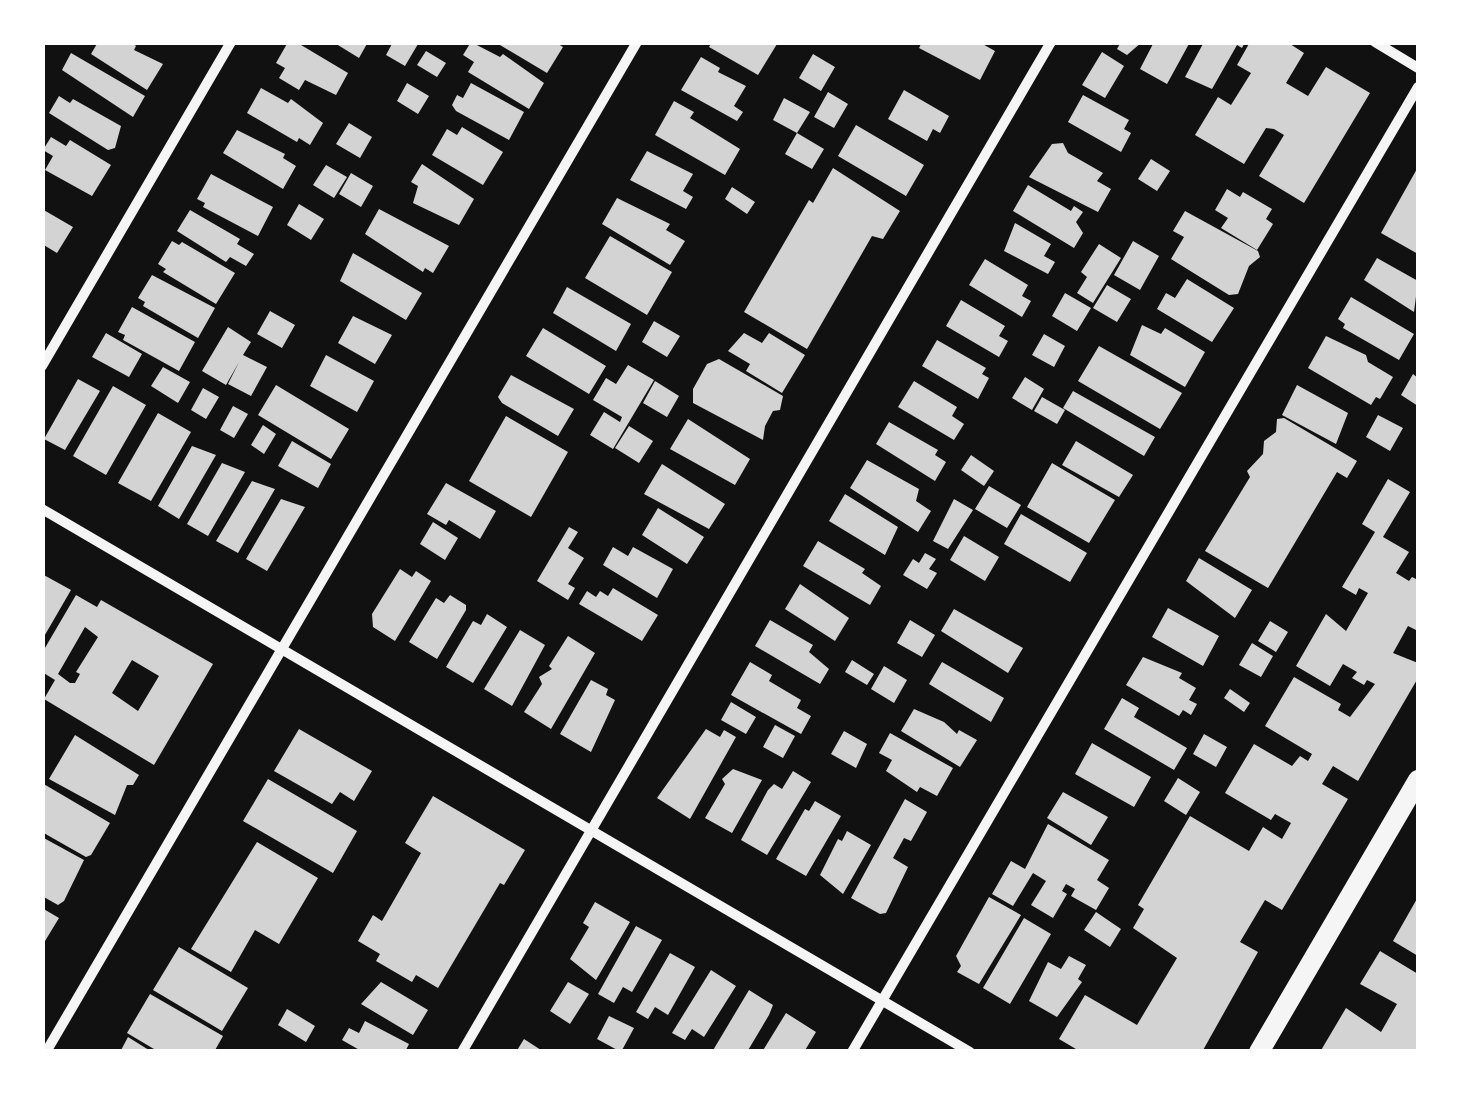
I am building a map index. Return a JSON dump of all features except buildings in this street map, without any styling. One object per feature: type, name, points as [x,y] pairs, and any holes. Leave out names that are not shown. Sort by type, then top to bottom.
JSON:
[{"type":"main road","points":[[1259,1052],[1418,780]]},
{"type":"street","points":[[42,366],[231,42]]},
{"type":"street","points":[[46,1052],[637,42]]},
{"type":"street","points":[[462,1052],[1051,42]]},
{"type":"street","points":[[1375,42],[1418,68]]},
{"type":"street","points":[[852,1052],[1418,87]]},
{"type":"street","points":[[42,510],[970,1052]]}]
